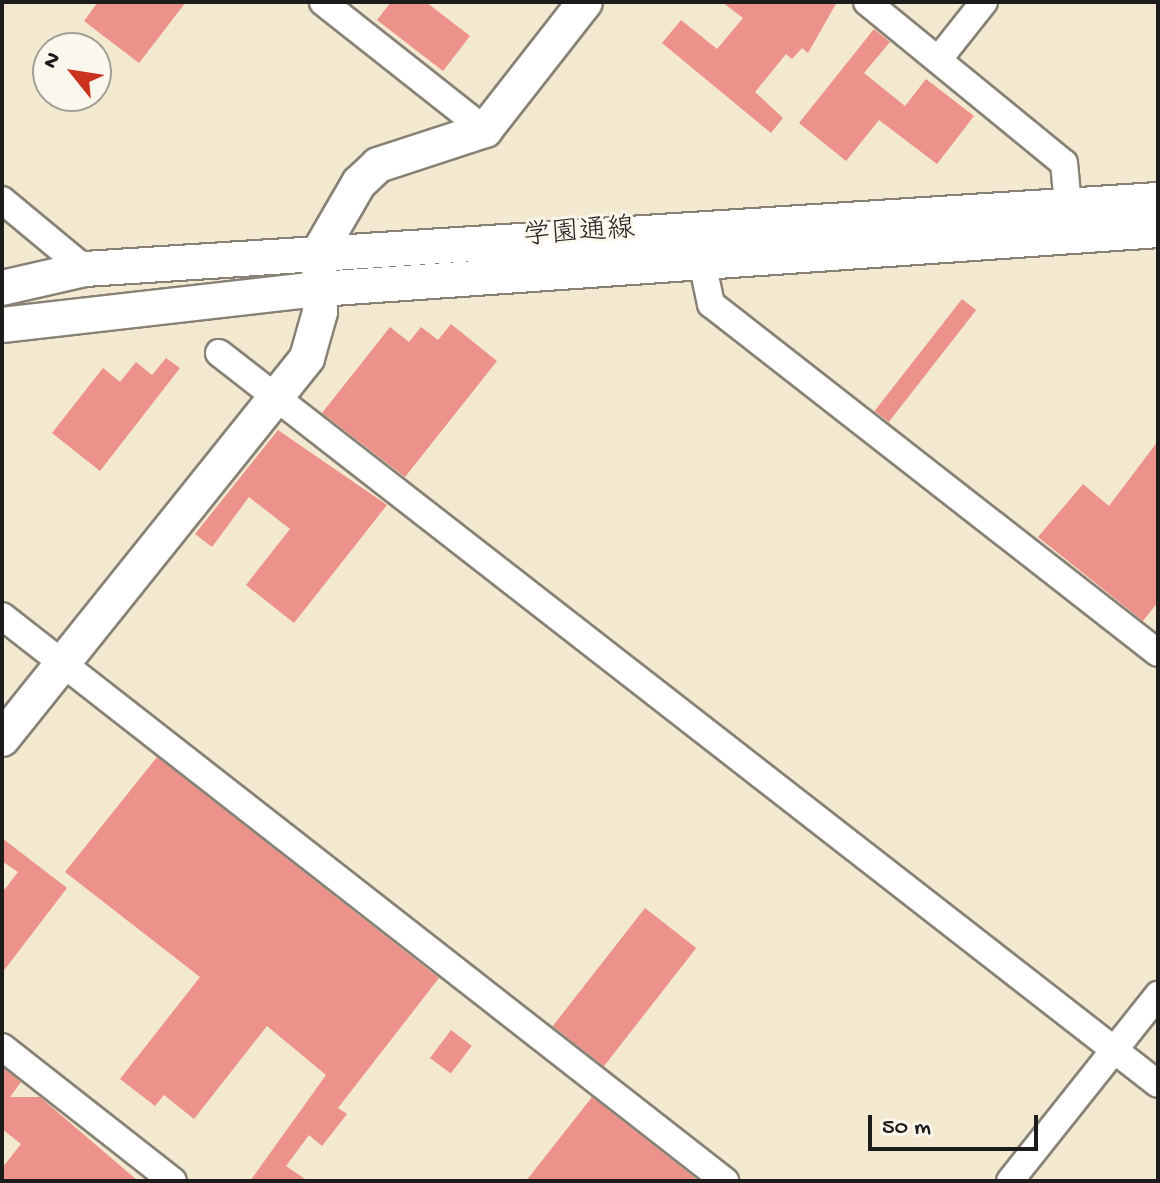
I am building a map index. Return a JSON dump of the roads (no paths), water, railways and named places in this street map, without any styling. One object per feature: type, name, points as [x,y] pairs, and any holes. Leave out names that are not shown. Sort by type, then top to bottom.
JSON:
[{"type":"street","points":[[323,2],[485,130]]},
{"type":"street","points":[[2,739],[307,358],[319,289],[319,252],[339,209],[378,165],[485,130],[585,2]]},
{"type":"street","points":[[867,2],[1064,163],[1068,205]]},
{"type":"street","points":[[938,60],[984,2]]},
{"type":"street","points":[[2,200],[85,269]]},
{"type":"street","name":"学園通線","points":[[2,288],[85,269],[1158,200]]},
{"type":"street","name":"学園通線","points":[[2,325],[319,289],[1158,230]]},
{"type":"street","points":[[702,262],[711,304],[1158,653]]},
{"type":"street","points":[[219,353],[1158,1084]]},
{"type":"street","points":[[2,616],[725,1181]]},
{"type":"street","points":[[1010,1181],[1158,995]]},
{"type":"street","points":[[2,1047],[173,1181]]}]
